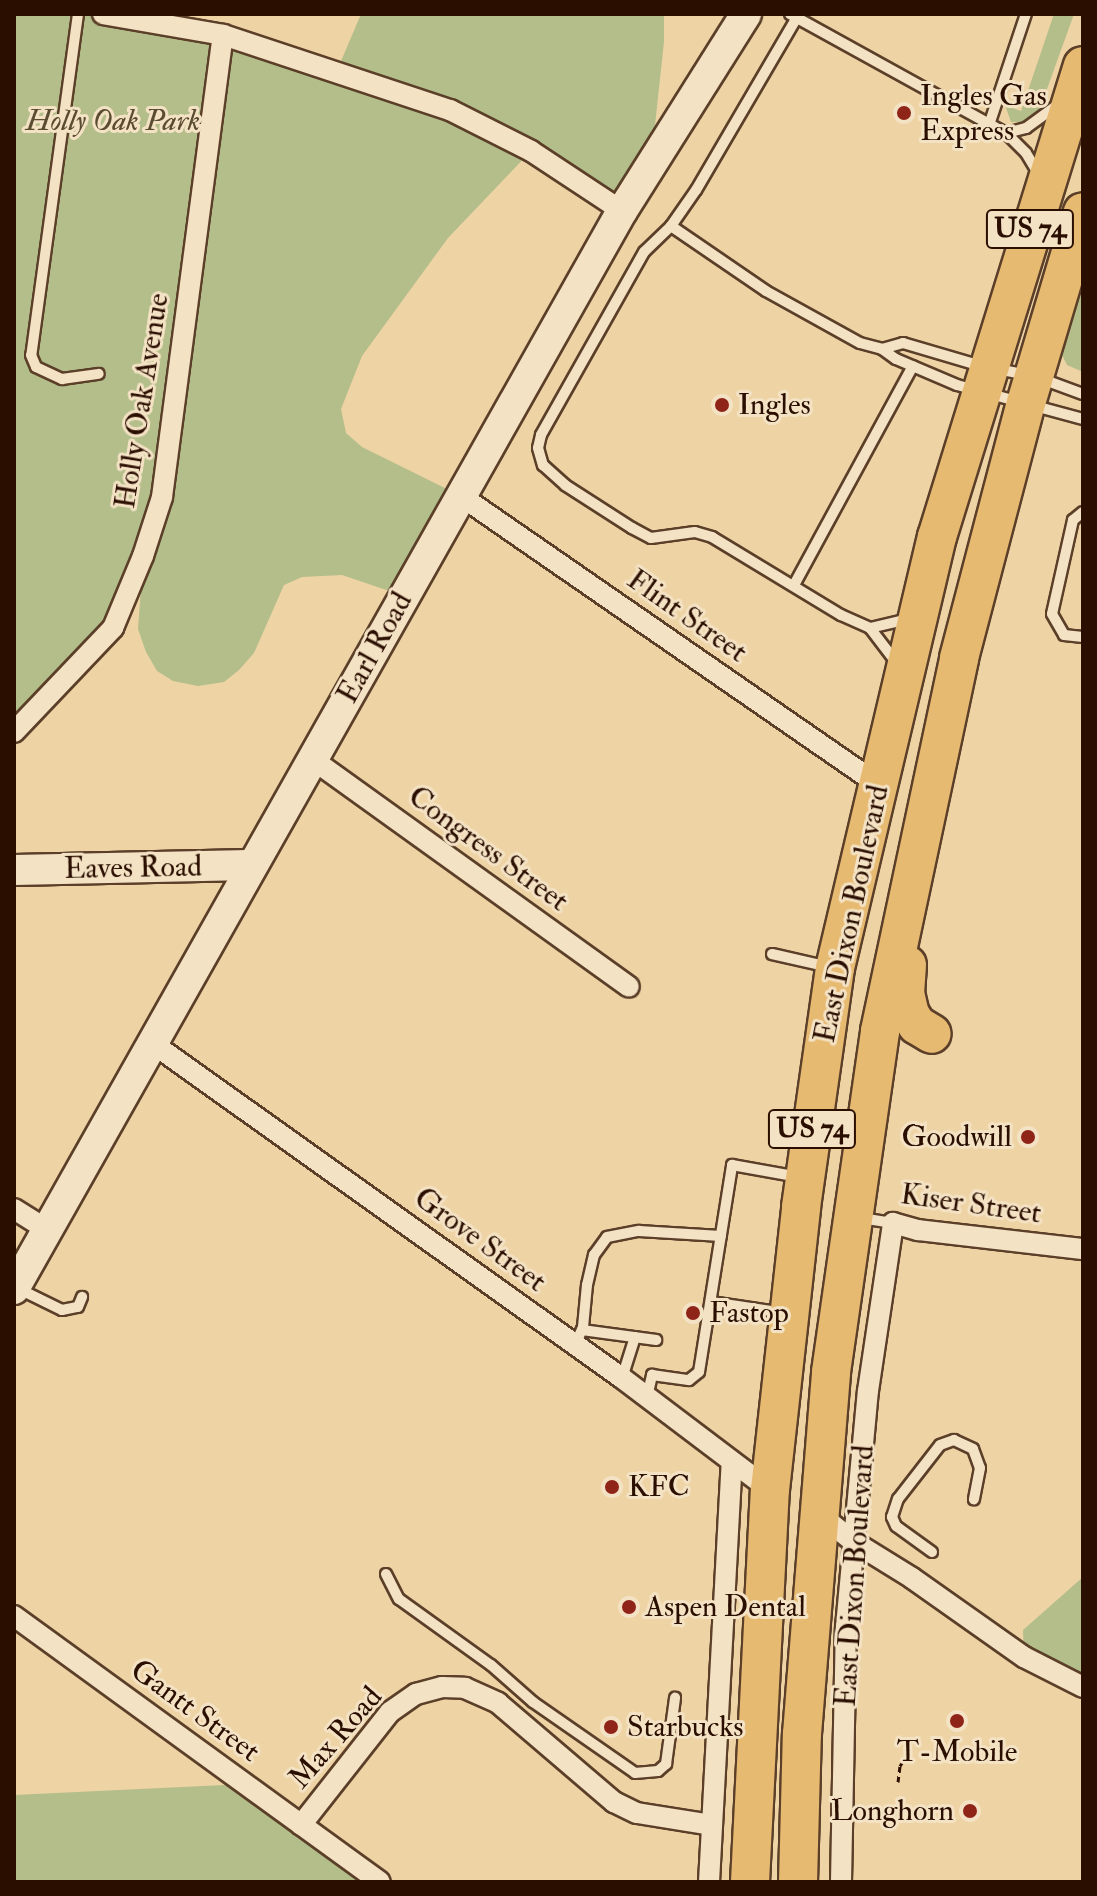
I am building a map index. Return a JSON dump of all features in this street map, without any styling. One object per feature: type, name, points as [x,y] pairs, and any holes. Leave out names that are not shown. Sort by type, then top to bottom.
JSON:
[{"type":"highway","name":"East Dixon Boulevard","points":[[750,1882],[770,1490],[803,1192],[835,968],[919,611],[983,380],[1079,79]]},
{"type":"highway","name":"East Dixon Boulevard","points":[[798,1882],[802,1734],[818,1513],[853,1201],[880,1031],[959,658],[1030,390],[1083,212]]},
{"type":"highway","points":[[853,1201],[866,1177],[892,1070],[913,1043],[932,1034],[914,1021],[905,993],[921,835]]},
{"type":"highway","points":[[803,1192],[810,1269],[802,1484],[818,1513]]},
{"type":"highway","points":[[770,1490],[783,1501],[791,1522],[788,1693],[789,1707],[802,1734]]},
{"type":"main road","name":"Earl Road","points":[[14,1288],[622,211],[746,14]]},
{"type":"main road","name":"Eaves Road","points":[[14,870],[252,865]]},
{"type":"street","points":[[103,14],[223,35],[450,110],[531,151],[622,211]]},
{"type":"street","name":"Holly Oak Avenue","points":[[14,732],[113,628],[162,497],[223,35]]},
{"type":"street","name":"Flint Street","points":[[461,496],[879,785]]},
{"type":"street","name":"Congress Street","points":[[312,759],[629,987]]},
{"type":"street","name":"Grove Street","points":[[152,1043],[579,1338],[622,1378],[770,1490]]},
{"type":"street","points":[[14,1209],[48,1230]]},
{"type":"street","name":"Kiser Street","points":[[893,1223],[918,1230],[1083,1249]]},
{"type":"street","name":"East Dixon Boulevard","points":[[841,1882],[846,1627],[872,1359],[893,1223]]},
{"type":"street","points":[[709,1882],[732,1463]]},
{"type":"street","points":[[818,1513],[854,1542],[912,1578],[1024,1657],[1083,1687]]},
{"type":"street","name":"Gantt Street","points":[[14,1616],[380,1882]]},
{"type":"street","name":"Max Road","points":[[301,1825],[390,1712],[416,1694],[442,1687],[465,1688],[498,1703],[626,1807],[671,1821],[711,1825]]},
{"type":"lane","points":[[78,14],[31,355],[43,372],[62,379],[99,374]]},
{"type":"lane","points":[[989,125],[1026,14]]},
{"type":"lane","points":[[903,679],[896,661],[870,628],[841,615],[712,537],[695,532],[651,538],[565,485],[543,465],[538,448],[541,435],[644,252],[671,226],[696,190],[793,17],[1006,133],[1026,153],[1044,183]]},
{"type":"lane","points":[[1006,133],[1038,121],[1079,79]]},
{"type":"lane","points":[[671,226],[766,291],[860,343],[882,349],[913,366],[1030,390],[1083,394]]},
{"type":"lane","points":[[882,349],[903,343],[983,380],[1030,390],[1083,419]]},
{"type":"lane","points":[[794,585],[913,366]]},
{"type":"lane","points":[[1083,512],[1073,520],[1052,614],[1064,635],[1083,637]]},
{"type":"lane","points":[[870,628],[899,623],[919,611]]},
{"type":"lane","points":[[772,954],[835,968]]},
{"type":"lane","points":[[647,1397],[652,1375],[689,1380],[698,1375],[732,1165],[803,1192]]},
{"type":"lane","name":"Kiser Street","points":[[853,1201],[893,1223]]},
{"type":"lane","points":[[656,1340],[635,1337],[579,1338],[594,1255],[607,1237],[639,1231],[721,1236]]},
{"type":"lane","points":[[14,1288],[62,1310],[78,1307],[82,1297]]},
{"type":"lane","points":[[711,1302],[789,1314]]},
{"type":"lane","points":[[622,1378],[635,1337]]},
{"type":"lane","points":[[932,1552],[896,1526],[892,1517],[898,1499],[940,1445],[954,1440],[973,1449],[980,1468],[974,1499]]},
{"type":"lane","points":[[386,1574],[399,1599],[491,1665],[533,1702],[635,1773],[658,1771],[666,1764],[675,1698]]},
{"type":"path","points":[[898,1782],[905,1758]]},
{"type":"green space","name":"Holly Oak Park","points":[[14,14],[103,14],[336,73],[361,14],[664,14],[664,42],[654,134],[622,211],[531,151],[448,238],[362,356],[341,409],[346,433],[362,447],[461,496],[404,596],[342,575],[302,577],[284,585],[254,653],[239,670],[224,682],[198,686],[173,681],[157,671],[146,652],[138,629],[143,560],[124,605],[14,732]]},
{"type":"green space","points":[[1054,14],[1074,14],[1038,114],[1022,122],[1011,122],[1005,105],[1021,111]]},
{"type":"green space","points":[[1083,258],[1083,372],[1067,365],[1059,349]]},
{"type":"green space","points":[[1083,1577],[1083,1687],[1024,1657],[1023,1630]]},
{"type":"green space","points":[[245,1784],[366,1882],[14,1882],[14,1795]]},
{"type":"place","name":"Ingles Gas Express","points":[[904,113]]},
{"type":"place","name":"Ingles","points":[[722,405]]},
{"type":"place","name":"Goodwill","points":[[1028,1137]]},
{"type":"place","name":"Fastop","points":[[693,1313]]},
{"type":"place","name":"KFC","points":[[612,1487]]},
{"type":"place","name":"Aspen Dental","points":[[629,1607]]},
{"type":"place","name":"T-Mobile","points":[[957,1721]]},
{"type":"place","name":"Starbucks","points":[[611,1727]]},
{"type":"place","name":"Longhorn","points":[[970,1811]]}]
